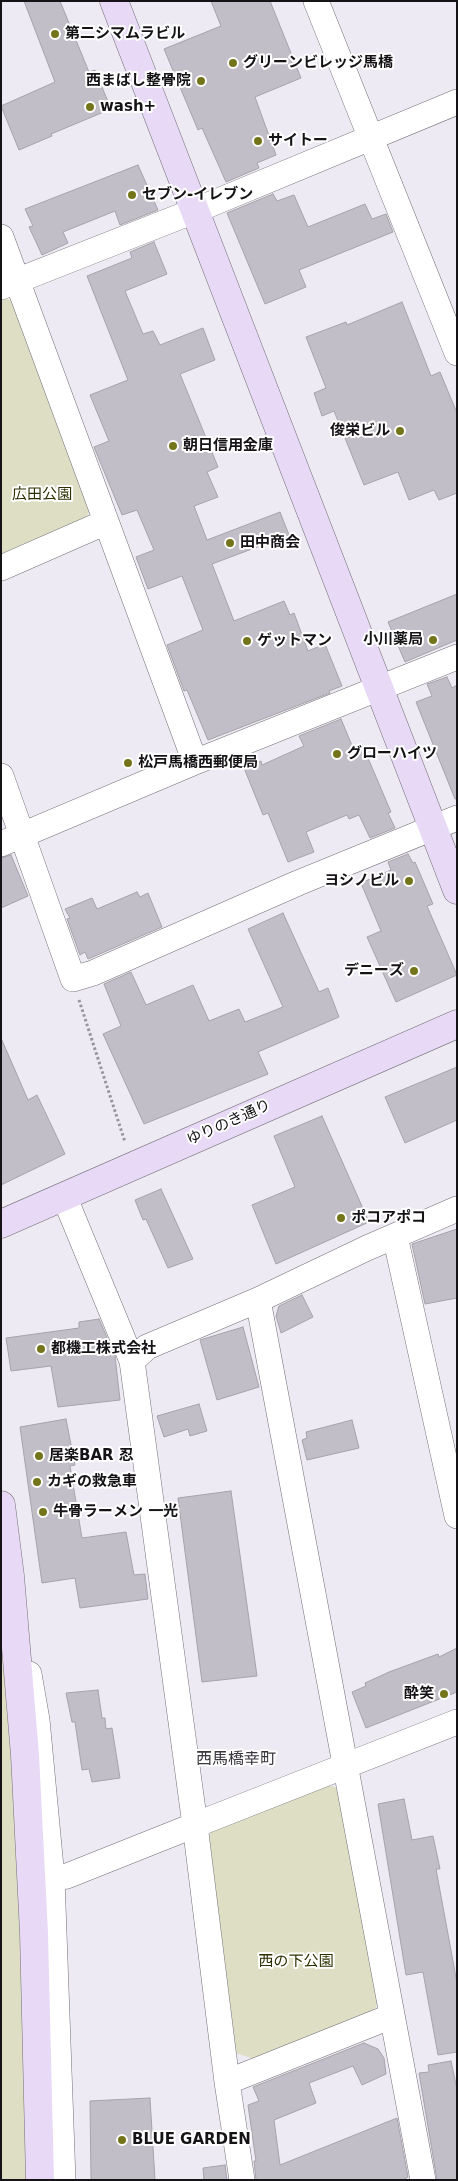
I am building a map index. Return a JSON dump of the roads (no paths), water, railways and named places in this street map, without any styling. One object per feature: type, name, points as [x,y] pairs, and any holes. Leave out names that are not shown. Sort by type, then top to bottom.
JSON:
[{"type":"street","points":[[114,1],[380,689],[445,824],[457,890]]},
{"type":"street","points":[[316,1],[457,353]]},
{"type":"street","points":[[9,284],[194,211],[457,102]]},
{"type":"street","points":[[1,237],[9,284],[106,522],[195,762]]},
{"type":"street","points":[[1,568],[106,522]]},
{"type":"street","points":[[12,840],[195,762],[457,657]]},
{"type":"street","points":[[1,776],[12,840],[73,979],[93,974],[298,883],[445,824]]},
{"type":"street","name":"ゆりのき通り","points":[[1,1224],[457,1024]]},
{"type":"street","points":[[64,1196],[132,1361],[195,1825],[227,2082],[242,2180]]},
{"type":"street","points":[[132,1361],[147,1346],[258,1300],[457,1209]]},
{"type":"street","points":[[395,1236],[457,1516]]},
{"type":"street","points":[[258,1300],[423,2180]]},
{"type":"street","points":[[1,1505],[10,1576],[27,1795],[34,1933],[40,2180]]},
{"type":"street","points":[[10,1576],[37,1720],[52,1878],[64,2180]]},
{"type":"street","points":[[52,1878],[68,1876],[457,1722]]},
{"type":"street","points":[[227,2082],[392,2016]]},
{"type":"place","name":"第二シマムラビル","points":[[55,34]]},
{"type":"place","name":"グリーンビレッジ馬橋","points":[[233,63]]},
{"type":"place","name":"西まばし整骨院","points":[[201,81]]},
{"type":"place","name":"wash+","points":[[90,107]]},
{"type":"place","name":"サイトー","points":[[258,141]]},
{"type":"place","name":"セブン-イレブン","points":[[132,195]]},
{"type":"place","name":"俊栄ビル","points":[[400,431]]},
{"type":"place","name":"朝日信用金庫","points":[[173,446]]},
{"type":"place","name":"田中商会","points":[[230,543]]},
{"type":"place","name":"小川薬局","points":[[433,640]]},
{"type":"place","name":"ゲットマン","points":[[247,641]]},
{"type":"place","name":"グローハイツ","points":[[337,754]]},
{"type":"place","name":"松戸馬橋西郵便局","points":[[128,763]]},
{"type":"place","name":"ヨシノビル","points":[[409,881]]},
{"type":"place","name":"デニーズ","points":[[414,971]]},
{"type":"place","name":"ポコアポコ","points":[[341,1218]]},
{"type":"place","name":"都機工株式会社","points":[[41,1349]]},
{"type":"place","name":"居楽BAR 忍","points":[[39,1456]]},
{"type":"place","name":"カギの救急車","points":[[37,1482]]},
{"type":"place","name":"牛骨ラーメン 一光","points":[[43,1512]]},
{"type":"place","name":"酔笑","points":[[444,1694]]},
{"type":"place","name":"BLUE GARDEN","points":[[122,2140]]},
{"type":"district","name":"西馬橋幸町","points":[[236,1760]]},
{"type":"park label","name":"広田公園","points":[[42,495]]},
{"type":"park label","name":"西の下公園","points":[[296,1962]]}]
